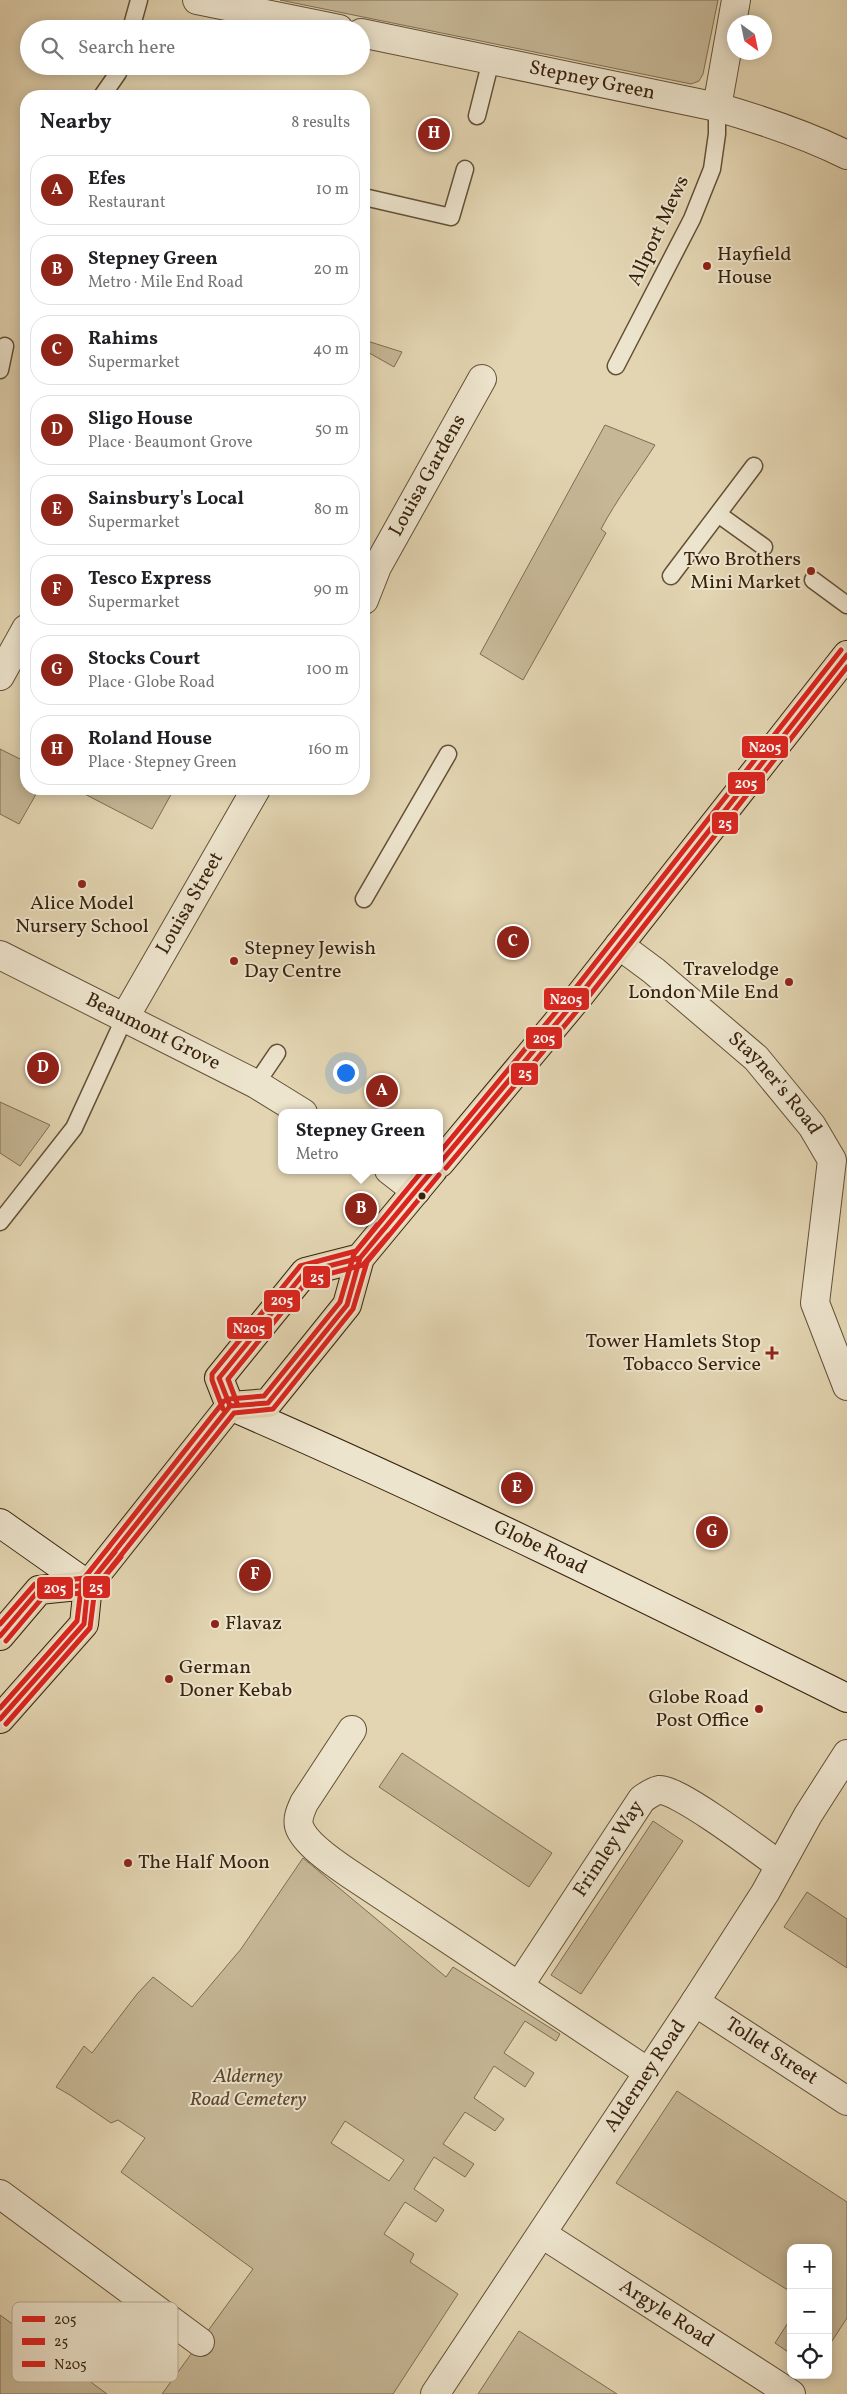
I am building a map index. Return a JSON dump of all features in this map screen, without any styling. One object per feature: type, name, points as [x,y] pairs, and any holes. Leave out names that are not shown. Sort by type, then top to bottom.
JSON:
[{"type":"highway","points":[[443,1158],[619,945],[847,655]]},
{"type":"highway","points":[[0,1719],[84,1624],[88,1586],[230,1406],[268,1403],[347,1305],[360,1258],[430,1174]]},
{"type":"highway","points":[[230,1406],[219,1378],[305,1272],[360,1258]]},
{"type":"highway","points":[[0,1636],[39,1590],[88,1586]]},
{"type":"street","points":[[197,0],[295,20]]},
{"type":"street","points":[[717,107],[736,0]]},
{"type":"street","name":"Stepney Green","points":[[370,35],[717,107],[767,121],[818,141],[847,155]]},
{"type":"street","name":"Louisa Gardens","points":[[370,585],[377,568],[482,379]]},
{"type":"street","points":[[0,676],[20,640]]},
{"type":"street","name":"Louisa Street","points":[[125,1017],[253,795]]},
{"type":"street","name":"Stayner's Road","points":[[619,945],[654,971],[756,1058],[812,1126],[832,1160],[815,1303],[847,1386]]},
{"type":"street","name":"Beaumont Grove","points":[[0,955],[256,1084],[297,1109]]},
{"type":"street","points":[[394,1174],[416,1191]]},
{"type":"street","name":"Globe Road","points":[[230,1406],[343,1455],[505,1530],[847,1698]]},
{"type":"street","points":[[0,1523],[88,1586]]},
{"type":"street","points":[[352,1730],[304,1803],[298,1816],[299,1826],[305,1836],[344,1870],[648,2072]]},
{"type":"street","name":"Alderney Road","points":[[435,2394],[765,1893],[847,1754]]},
{"type":"street","name":"Frimley Way","points":[[520,1986],[642,1799],[651,1793],[659,1790],[680,1796],[780,1865]]},
{"type":"street","name":"Tollet Street","points":[[694,2002],[847,2101]]},
{"type":"street","points":[[0,2194],[146,2302]]},
{"type":"street","name":"Argyle Road","points":[[542,2234],[791,2394]]},
{"type":"street","points":[[178,2326],[200,2342]]},
{"type":"lane","points":[[133,20],[139,0]]},
{"type":"lane","points":[[477,116],[491,60]]},
{"type":"lane","points":[[106,90],[117,75]]},
{"type":"lane","name":"Allport Mews","points":[[616,366],[696,210],[712,168],[717,134],[717,107]]},
{"type":"lane","points":[[370,198],[451,217],[465,169]]},
{"type":"lane","points":[[0,370],[5,346]]},
{"type":"lane","points":[[671,576],[754,466]]},
{"type":"lane","points":[[718,514],[764,546]]},
{"type":"lane","points":[[813,580],[847,605]]},
{"type":"lane","points":[[364,899],[448,754]]},
{"type":"lane","points":[[0,1222],[74,1128],[125,1017]]},
{"type":"lane","points":[[256,1084],[277,1053]]},
{"type":"green space","points":[[280,0],[718,0],[703,74],[699,81],[691,84]]},
{"type":"green space","points":[[370,342],[402,352],[394,367],[370,353]]},
{"type":"green space","points":[[605,425],[655,445],[607,518],[601,529],[606,533],[523,680],[480,654]]},
{"type":"green space","points":[[0,749],[20,759],[20,795],[36,795],[19,824],[0,814]]},
{"type":"green space","points":[[87,795],[171,795],[152,829]]},
{"type":"green space","points":[[0,1102],[50,1125],[20,1166],[0,1153]]},
{"type":"green space","points":[[402,1753],[552,1853],[529,1887],[379,1787]]},
{"type":"green space","points":[[653,1821],[683,1841],[581,1994],[551,1975]]},
{"type":"green space","name":"Alderney Road Cemetery","points":[[303,1858],[446,1977],[453,1967],[560,2034],[556,2041],[525,2021],[504,2053],[534,2073],[525,2087],[494,2066],[474,2098],[504,2119],[495,2131],[465,2112],[443,2144],[474,2164],[465,2177],[434,2157],[414,2189],[444,2210],[436,2222],[405,2202],[384,2234],[414,2254],[410,2262],[458,2294],[393,2394],[162,2394],[171,2382],[178,2382],[178,2372],[253,2269],[121,2172],[145,2138],[118,2120],[111,2123],[56,2087],[84,2046],[92,2053],[137,1994],[153,1977],[192,2007],[241,1949]],"holes":[[[345,2121],[404,2160],[389,2181],[331,2143]]]},
{"type":"green space","points":[[807,1892],[847,1919],[847,1968],[784,1927]]},
{"type":"green space","points":[[677,2091],[847,2202],[847,2318],[832,2341],[832,2244],[787,2244],[787,2290],[616,2183]]},
{"type":"green space","points":[[0,2315],[12,2324],[12,2382],[91,2382],[107,2394],[0,2394]]},
{"type":"green space","points":[[787,2324],[787,2351],[775,2343]]},
{"type":"green space","points":[[519,2331],[617,2394],[478,2394]]},
{"type":"transit line","name":"N205","points":[[443,1148],[574,990],[841,650]]},
{"type":"transit line","name":"205","points":[[443,1159],[580,995],[847,655]]},
{"type":"transit line","name":"25","points":[[446,1168],[586,1000],[847,667]]},
{"type":"transit line","name":"N205","points":[[0,1708],[77,1621],[82,1581],[224,1401],[264,1396],[340,1302],[354,1254],[420,1174]]},
{"type":"transit line","name":"205","points":[[0,1719],[84,1624],[88,1585],[230,1406],[268,1403],[347,1305],[360,1258],[430,1174]]},
{"type":"transit line","name":"25","points":[[6,1724],[90,1628],[95,1588],[234,1413],[273,1409],[353,1309],[367,1262],[439,1175]]},
{"type":"transit line","name":"N205","points":[[223,1409],[212,1380],[212,1374],[300,1266],[356,1251],[377,1225]]},
{"type":"transit line","name":"205","points":[[230,1406],[219,1378],[305,1272],[360,1258],[383,1230]]},
{"type":"transit line","name":"25","points":[[237,1403],[228,1379],[309,1279],[363,1265],[389,1235]]},
{"type":"transit line","name":"N205","points":[[0,1624],[35,1584],[84,1578],[109,1547]]},
{"type":"transit line","name":"205","points":[[0,1636],[39,1590],[88,1585],[115,1552]]},
{"type":"transit line","name":"25","points":[[6,1641],[43,1597],[92,1592],[121,1557]]},
{"type":"place","name":"Roland House","points":[[434,134]]},
{"type":"place","name":"Hayfield House","points":[[707,266]]},
{"type":"place","name":"Two Brothers Mini Market","points":[[811,571]]},
{"type":"place","name":"Alice Model Nursery School","points":[[82,884]]},
{"type":"place","name":"Rahims","points":[[513,942]]},
{"type":"place","name":"Stepney Jewish Day Centre","points":[[234,961]]},
{"type":"place","name":"Travelodge London Mile End","points":[[789,982]]},
{"type":"place","name":"Sligo House","points":[[43,1068]]},
{"type":"place","name":"Efes","points":[[382,1091]]},
{"type":"place","name":"Stepney Green","points":[[361,1209]]},
{"type":"place","name":"Tower Hamlets Stop Tobacco Service","points":[[772,1353]]},
{"type":"place","name":"Sainsbury's Local","points":[[517,1488]]},
{"type":"place","name":"Stocks Court","points":[[712,1532]]},
{"type":"place","name":"Tesco Express","points":[[255,1575]]},
{"type":"place","name":"Flavaz","points":[[215,1624]]},
{"type":"place","name":"German Doner Kebab","points":[[169,1679]]},
{"type":"place","name":"Globe Road Post Office","points":[[759,1709]]},
{"type":"place","name":"The Half Moon","points":[[128,1863]]}]
